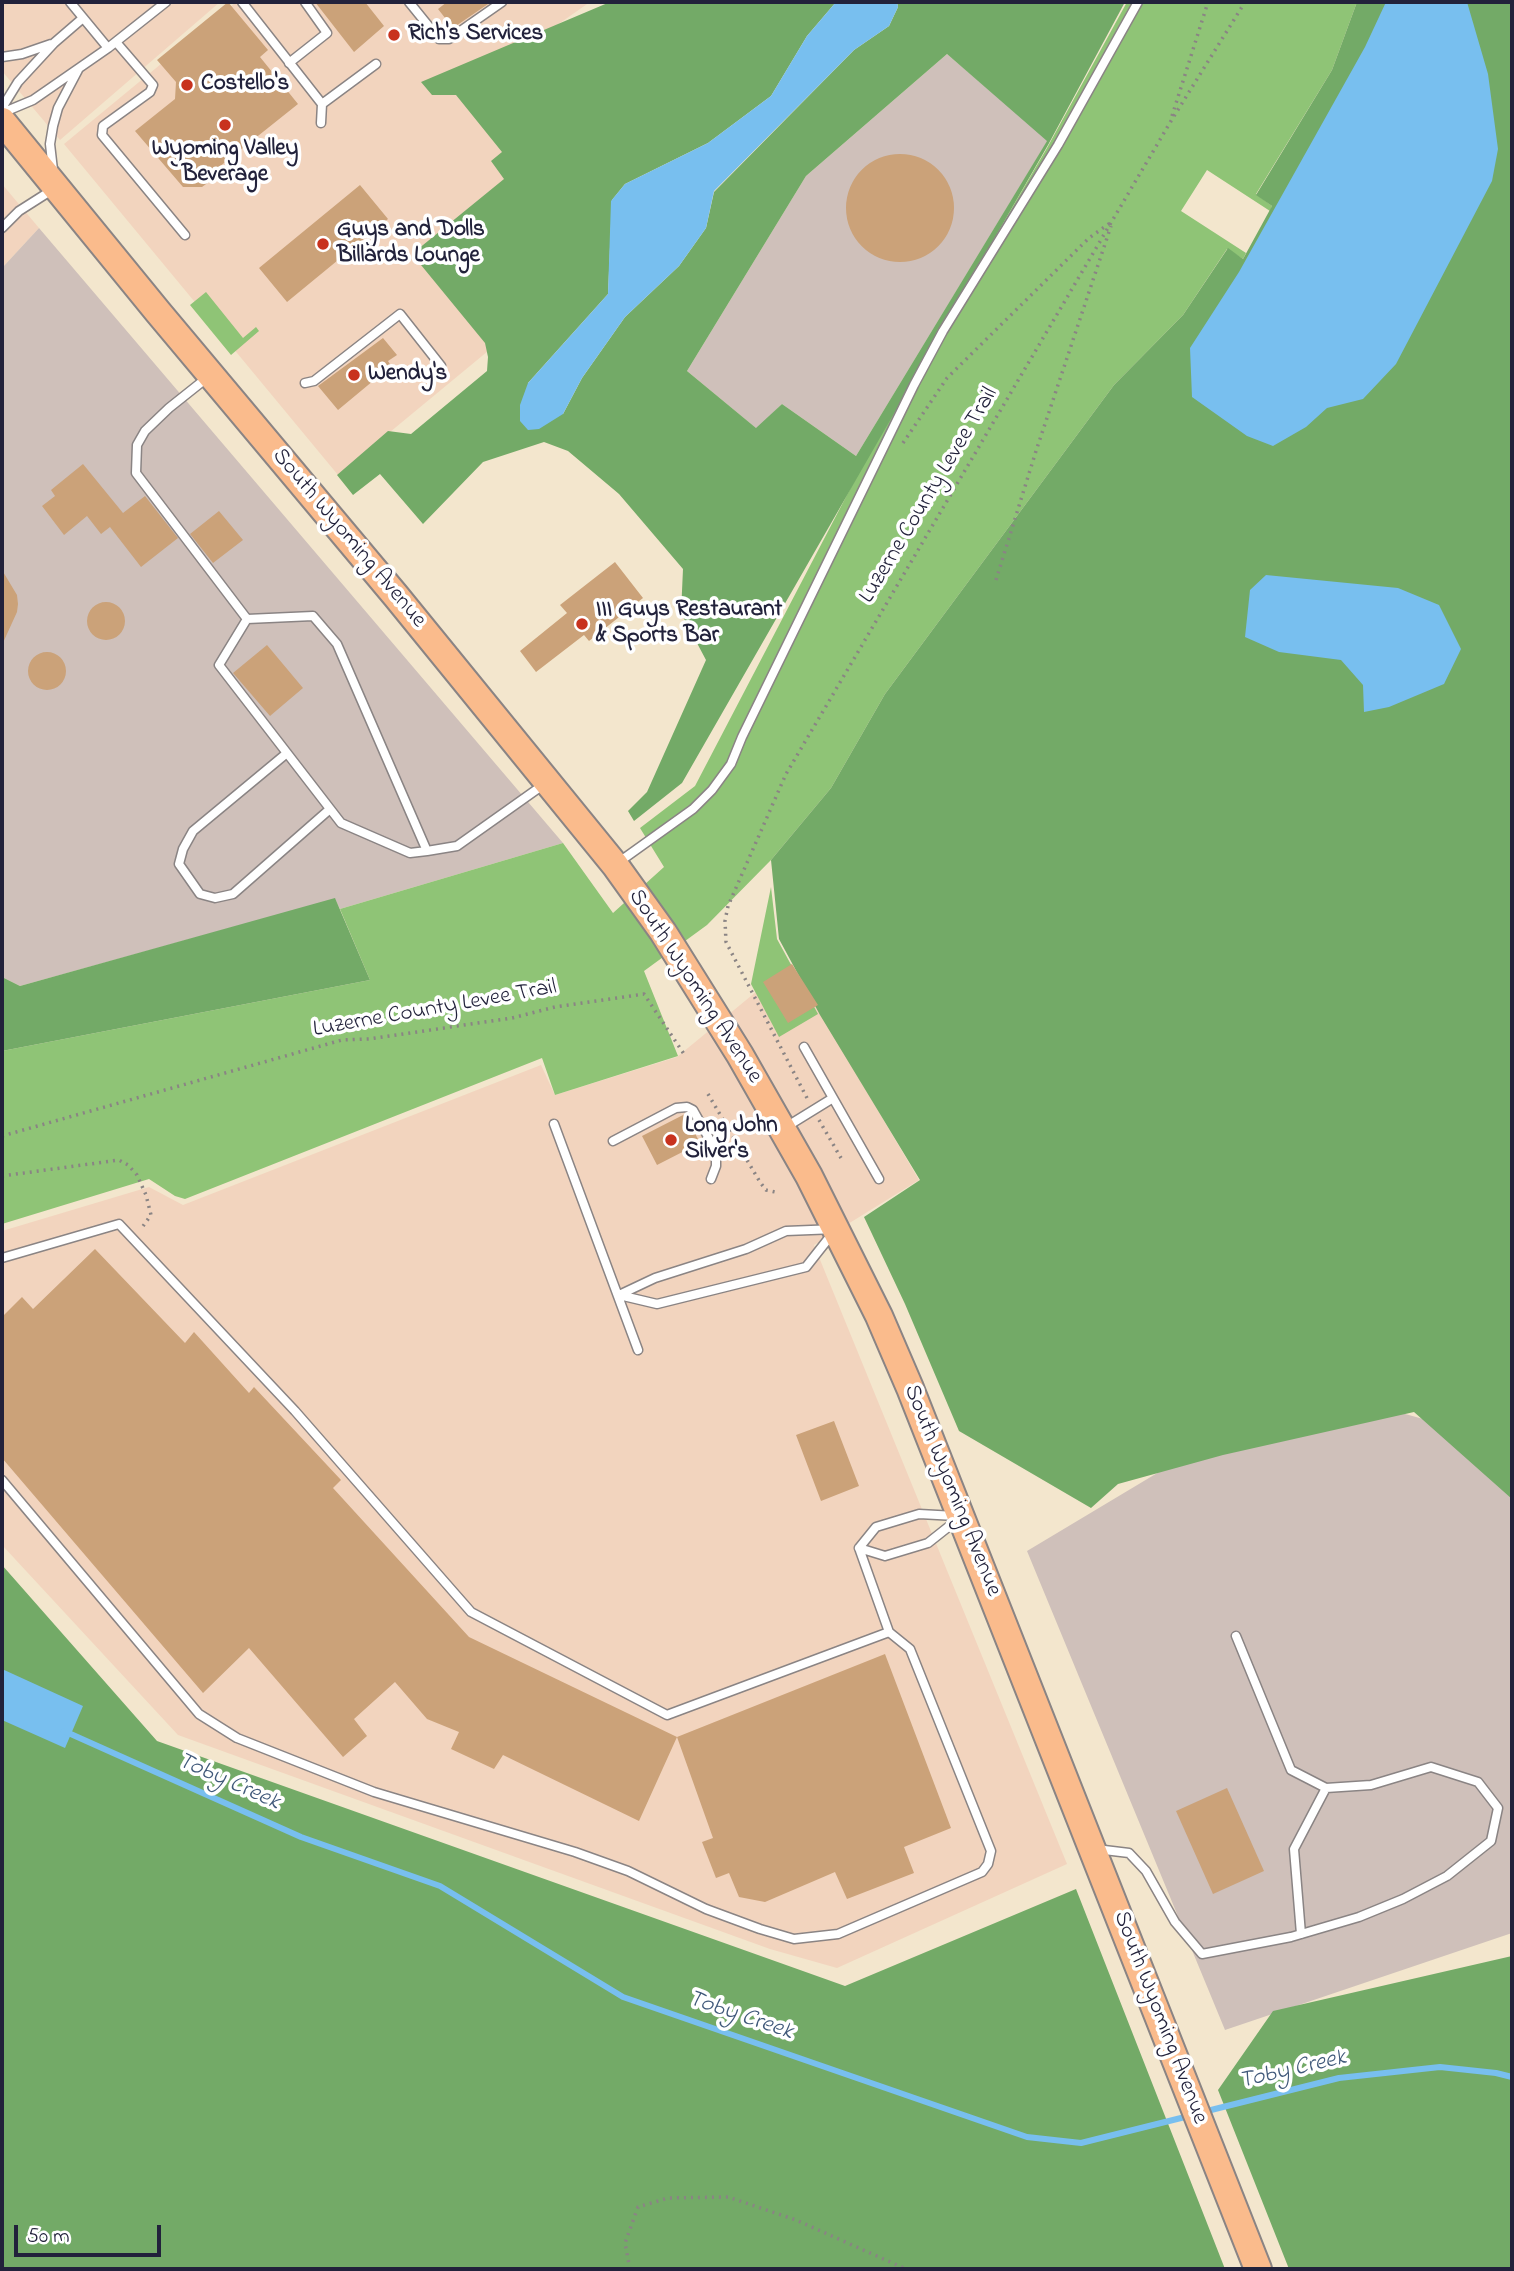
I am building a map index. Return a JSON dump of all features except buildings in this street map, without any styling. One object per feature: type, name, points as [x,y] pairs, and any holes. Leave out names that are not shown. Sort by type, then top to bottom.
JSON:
[{"type":"main road","name":"South Wyoming Avenue","points":[[2,121],[615,865],[705,997],[784,1129],[911,1388],[1258,2269]]},
{"type":"lane","points":[[70,2],[108,48]]},
{"type":"lane","points":[[2,113],[33,100],[108,48],[166,2]]},
{"type":"lane","points":[[242,2],[322,104],[321,123]]},
{"type":"lane","points":[[289,63],[327,33],[305,2]]},
{"type":"lane","points":[[409,2],[439,39],[449,39],[502,2]]},
{"type":"lane","points":[[615,865],[693,809],[712,790],[731,764],[914,385],[943,331],[1059,145],[1138,2]]},
{"type":"lane","points":[[2,108],[18,82],[54,43],[83,18]]},
{"type":"lane","points":[[116,42],[153,85],[150,92],[103,126],[102,135],[185,235]]},
{"type":"lane","points":[[2,57],[22,54],[54,43]]},
{"type":"lane","points":[[322,104],[376,64]]},
{"type":"lane","points":[[2,228],[19,211],[57,188],[51,162],[53,127],[58,108],[79,68]]},
{"type":"lane","points":[[305,383],[314,381],[400,314],[441,366]]},
{"type":"lane","points":[[211,375],[145,431],[137,445],[136,473],[247,619]]},
{"type":"lane","points":[[247,619],[313,616],[337,644],[427,851]]},
{"type":"lane","points":[[247,619],[219,665],[341,823],[410,853],[457,846],[548,781]]},
{"type":"lane","points":[[286,753],[193,831],[183,849],[180,864],[200,894],[215,898],[233,894],[330,809]]},
{"type":"lane","points":[[804,1047],[879,1179]]},
{"type":"lane","points":[[784,1129],[833,1098]]},
{"type":"lane","points":[[613,1141],[676,1108],[687,1107],[693,1110],[716,1151],[716,1166],[711,1179]]},
{"type":"lane","points":[[554,1124],[638,1350]]},
{"type":"lane","points":[[2,1258],[119,1224],[295,1411],[471,1612],[667,1715],[888,1632]]},
{"type":"lane","points":[[619,1295],[655,1278],[746,1249],[786,1231],[835,1229]]},
{"type":"lane","points":[[619,1295],[657,1304],[806,1267],[835,1229]]},
{"type":"lane","points":[[2,1480],[199,1714],[237,1738],[374,1792],[617,1867],[706,1909],[794,1939],[838,1934],[982,1872],[988,1864],[991,1852],[910,1649],[888,1632],[859,1548]]},
{"type":"lane","points":[[859,1548],[876,1527],[919,1514],[962,1517]]},
{"type":"lane","points":[[859,1548],[885,1556],[928,1543],[962,1517]]},
{"type":"lane","points":[[1093,1849],[1129,1853],[1146,1871],[1175,1922],[1202,1954],[1301,1934],[1359,1917],[1404,1899],[1447,1876],[1491,1841],[1498,1808],[1478,1782],[1431,1767],[1371,1785],[1326,1788],[1291,1770],[1236,1636]]},
{"type":"lane","points":[[1301,1934],[1294,1849],[1326,1788]]},
{"type":"path","points":[[1171,121],[1208,2]]},
{"type":"path","name":"Luzerne County Levee Trail","points":[[810,1103],[726,942],[725,921],[728,906],[786,774],[1171,121],[1245,2]]},
{"type":"path","points":[[897,451],[947,379],[1089,238],[1112,221]]},
{"type":"path","points":[[996,580],[1112,221]]},
{"type":"path","name":"Luzerne County Levee Trail","points":[[2,1136],[342,1040],[369,1040],[512,1018],[555,1007],[644,993],[684,1054]]},
{"type":"path","points":[[708,1094],[760,1182],[766,1190],[775,1192]]},
{"type":"path","points":[[816,1114],[841,1158]]},
{"type":"path","points":[[2,1176],[119,1160],[137,1175],[151,1215],[134,1240]]},
{"type":"path","points":[[630,2269],[625,2243],[638,2207],[668,2198],[728,2197],[796,2220],[906,2269]]},
{"type":"shaded area","points":[[2,2],[220,2],[60,140],[2,71]]},
{"type":"shaded area","points":[[236,2],[590,2],[480,79],[555,172],[505,337],[338,475],[64,144]]},
{"type":"shaded area","points":[[947,54],[1048,140],[856,456],[782,404],[757,429],[687,371],[806,176]]},
{"type":"shaded area","points":[[2,184],[39,228],[2,268]]},
{"type":"shaded area","points":[[39,228],[563,843],[340,909],[335,899],[20,986],[2,977],[2,268]]},
{"type":"shaded area","points":[[791,963],[919,1180],[814,1245],[1067,1864],[837,1968],[770,1949],[178,1735],[2,1545],[2,1231],[149,1187],[183,1205],[541,1065],[555,1095],[677,1057]]},
{"type":"shaded area","points":[[1387,1409],[1503,1441],[1512,1446],[1512,1933],[1225,2030],[1027,1551],[1184,1457]]},
{"type":"green space","points":[[610,2],[836,2],[807,36],[771,96],[708,143],[625,184],[612,200],[608,294],[528,383],[563,414],[582,378],[625,317],[679,266],[706,228],[714,192],[854,50],[889,26],[898,7],[897,2],[1125,2],[1048,145],[682,783],[634,821],[628,811],[647,792],[706,660],[681,613],[683,569],[619,494],[568,451],[544,442],[483,462],[423,524],[380,474],[353,495],[337,475],[388,431],[411,434],[487,371],[485,343],[412,254],[504,179],[491,161],[502,152],[456,95],[432,95],[421,82]],"holes":[[[947,54],[1047,141],[856,456],[782,404],[756,428],[687,371],[806,176]]]},
{"type":"green space","points":[[1127,2],[1357,2],[1332,70],[1256,194],[1272,206],[1270,211],[1207,170],[1181,211],[1246,253],[1243,259],[1227,249],[1183,315],[1114,385],[885,694],[831,788],[771,860],[707,925],[644,971],[678,1056],[555,1095],[542,1058],[185,1199],[175,1196],[149,1179],[2,1224],[2,1051],[370,980],[340,909],[563,843],[613,913],[664,867],[640,828],[695,786],[871,449],[1047,148]]},
{"type":"green space","points":[[1357,2],[1512,2],[1512,1499],[1414,1412],[1223,1455],[1118,1484],[1091,1508],[959,1431],[905,1304],[864,1217],[920,1180],[820,1015],[779,939],[771,860],[831,788],[885,694],[1114,385],[1183,315],[1228,248],[1243,259],[1272,206],[1256,195],[1332,70]]},
{"type":"green space","points":[[206,292],[243,338],[256,327],[259,331],[231,355],[190,305]]},
{"type":"green space","points":[[771,887],[777,939],[818,1014],[779,1037],[751,984]]},
{"type":"green space","points":[[335,898],[370,980],[2,1051],[2,977],[20,986]]},
{"type":"green space","points":[[2,1565],[157,1741],[845,1986],[1076,1889],[1225,2269],[2,2269]]},
{"type":"green space","points":[[1512,1956],[1512,2269],[1289,2269],[1218,2090],[1273,2011]]},
{"type":"water","points":[[836,2],[897,2],[898,7],[889,26],[854,50],[714,191],[706,228],[679,266],[625,317],[582,378],[563,414],[539,429],[528,430],[520,421],[520,405],[528,383],[608,294],[611,201],[625,184],[708,143],[771,96],[807,36]]},
{"type":"water","points":[[1386,2],[1467,2],[1488,74],[1498,149],[1492,181],[1396,364],[1363,399],[1327,408],[1306,427],[1273,446],[1247,436],[1192,397],[1190,348],[1239,272],[1365,47]]},
{"type":"water","points":[[1266,575],[1398,588],[1439,605],[1461,649],[1444,684],[1389,707],[1364,712],[1363,685],[1341,660],[1279,652],[1245,637],[1250,590]]},
{"type":"water","points":[[2,1669],[83,1706],[65,1748],[2,1720]]},
{"type":"waterway","name":"Toby Creek","points":[[64,1731],[301,1837],[440,1886],[623,1997],[1027,2137],[1081,2143],[1189,2116]]},
{"type":"waterway","name":"Toby Creek","points":[[1203,2112],[1339,2078],[1440,2067],[1512,2077]]},
{"type":"place","name":"Rich's Services","points":[[394,35]]},
{"type":"place","name":"Costello's","points":[[187,85]]},
{"type":"place","name":"Wyoming Valley Beverage","points":[[225,125]]},
{"type":"place","name":"Guys and Dolls Billards Lounge","points":[[323,244]]},
{"type":"place","name":"Wendy's","points":[[354,375]]},
{"type":"place","name":"III Guys Restaurant & Sports Bar","points":[[582,624]]},
{"type":"place","name":"Long John Silver's","points":[[671,1140]]}]
